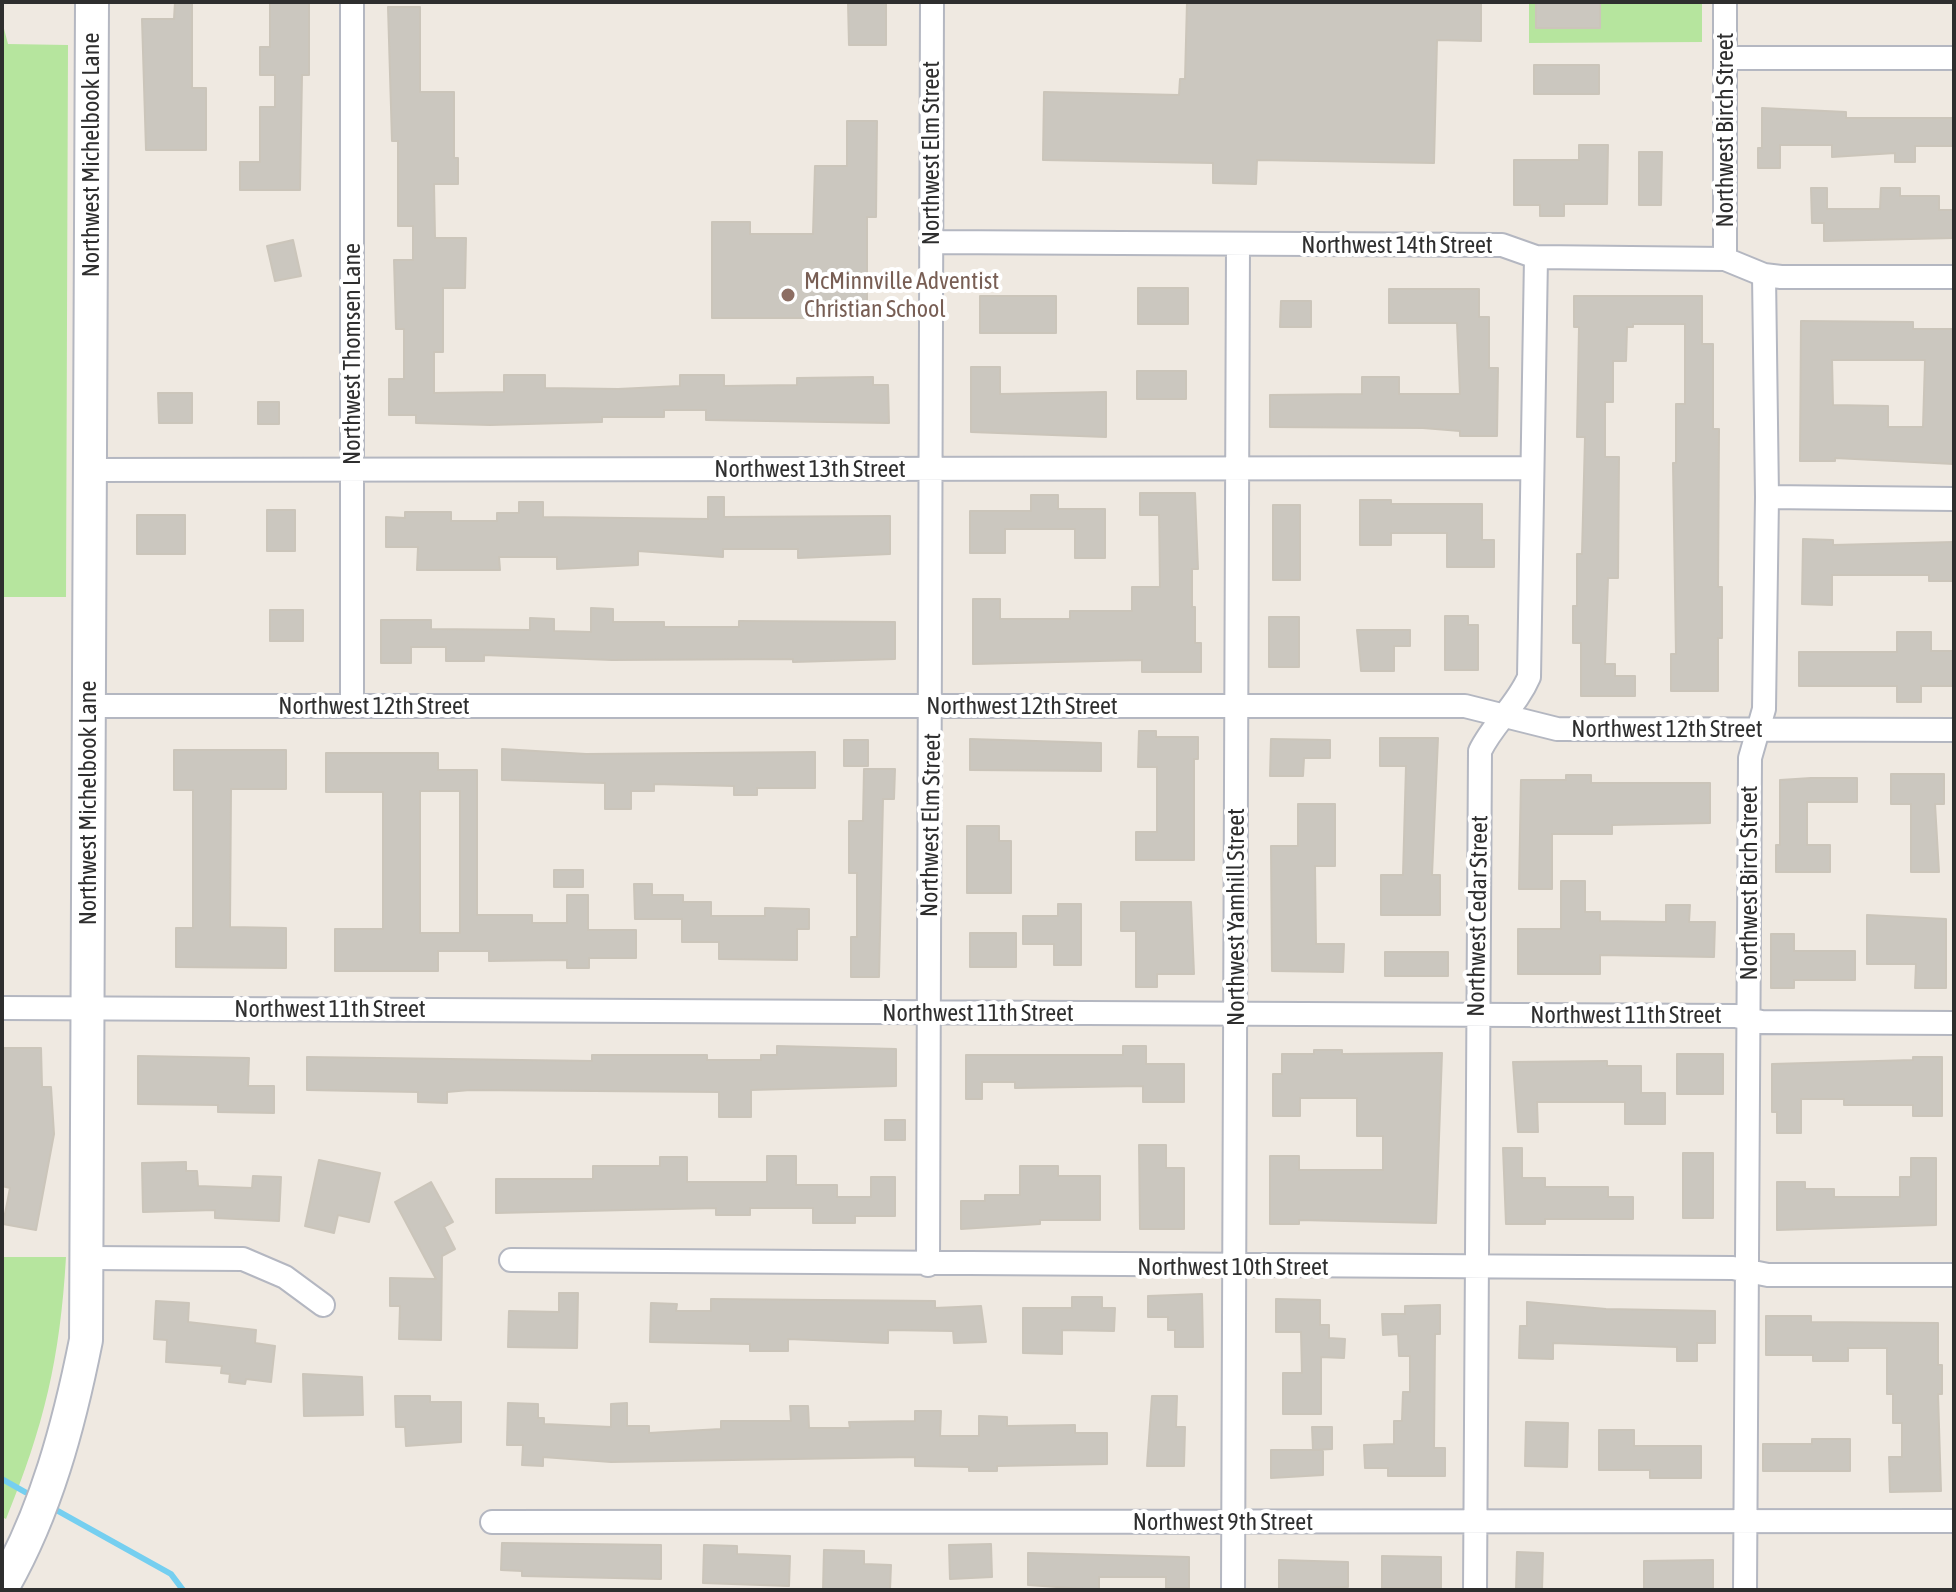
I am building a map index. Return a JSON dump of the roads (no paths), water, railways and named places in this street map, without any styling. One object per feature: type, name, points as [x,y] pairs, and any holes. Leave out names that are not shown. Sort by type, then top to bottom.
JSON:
[{"type":"street","name":"Northwest Michelbook Lane","points":[[2,1588],[31,1530],[74,1399],[86,1340],[89,1258],[92,2]]},
{"type":"street","name":"Northwest Thomsen Lane","points":[[352,2],[352,706]]},
{"type":"street","name":"Northwest Elm Street","points":[[928,1265],[932,2]]},
{"type":"street","name":"Northwest Birch Street","points":[[1725,2],[1725,259]]},
{"type":"street","points":[[1725,58],[1954,58]]},
{"type":"street","name":"Northwest 14th Street","points":[[931,242],[1502,245],[1536,257],[1725,259],[1764,275],[1954,277]]},
{"type":"street","name":"Northwest Yamhill Street","points":[[1233,1590],[1238,244]]},
{"type":"street","name":"Northwest Cedar Street","points":[[1475,1590],[1480,751],[1529,677],[1536,257]]},
{"type":"street","name":"Northwest Birch Street","points":[[1745,1590],[1750,758],[1764,709],[1767,497],[1764,275]]},
{"type":"street","name":"Northwest 13th Street","points":[[89,470],[1531,468]]},
{"type":"street","points":[[1767,497],[1954,499]]},
{"type":"street","name":"Northwest 12th Street","points":[[88,706],[1465,706],[1557,729],[1954,730]]},
{"type":"street","name":"Northwest 11th Street","points":[[2,1008],[1235,1013],[1954,1023]]},
{"type":"street","points":[[89,1258],[243,1259],[285,1277],[323,1305]]},
{"type":"street","name":"Northwest 10th Street","points":[[511,1260],[1479,1267],[1747,1271],[1768,1275],[1954,1275]]},
{"type":"street","name":"Northwest 9th Street","points":[[492,1522],[1954,1521]]},
{"type":"waterway","points":[[2,1479],[25,1492]]},
{"type":"waterway","points":[[58,1511],[171,1574],[183,1590]]},
{"type":"place","name":"McMinnville Adventist Christian School","points":[[788,295]]}]
